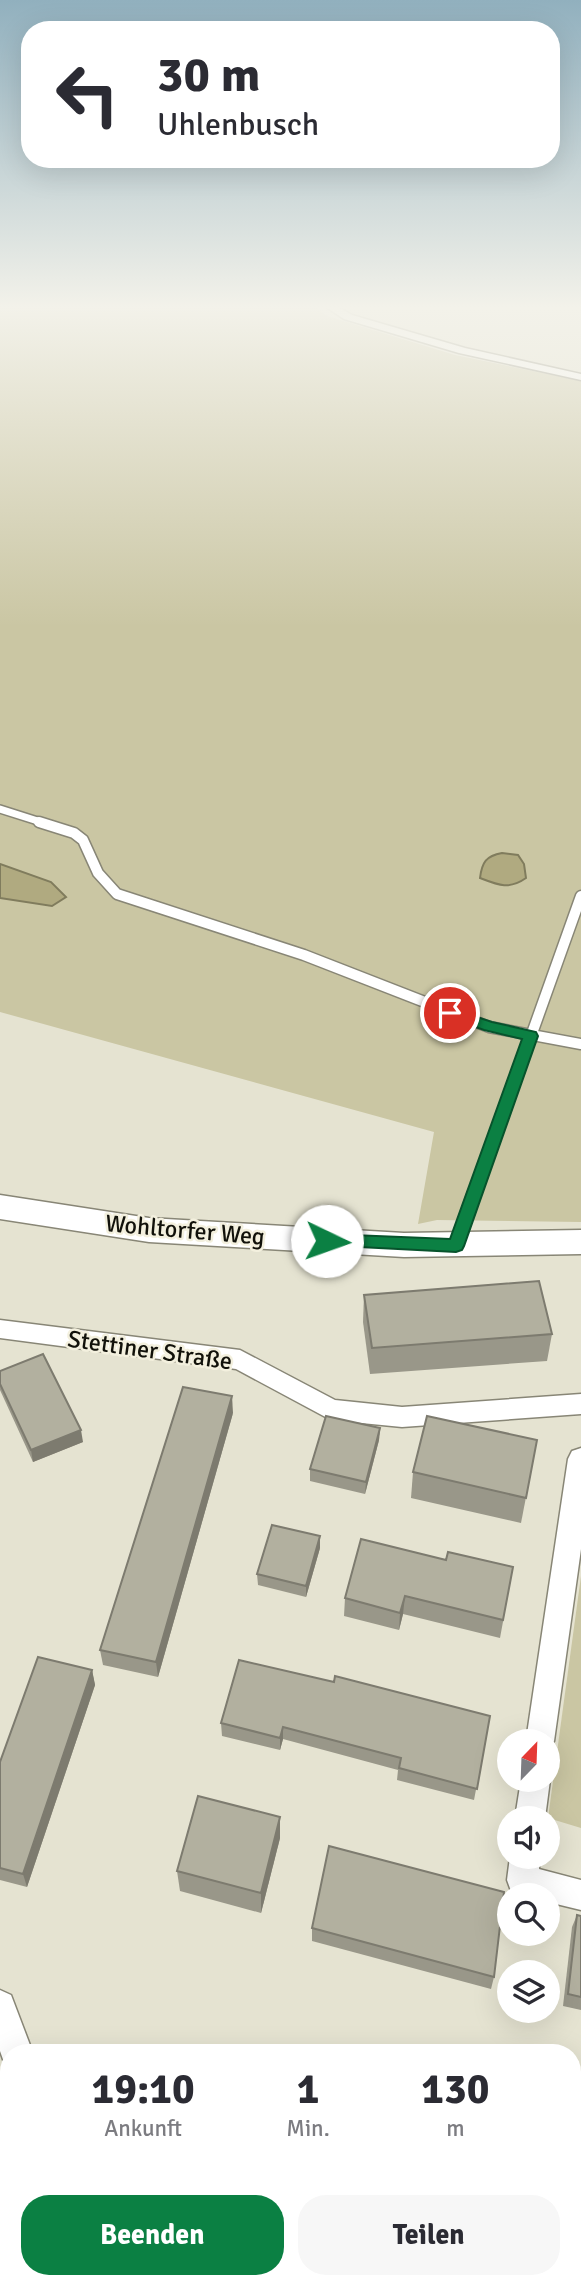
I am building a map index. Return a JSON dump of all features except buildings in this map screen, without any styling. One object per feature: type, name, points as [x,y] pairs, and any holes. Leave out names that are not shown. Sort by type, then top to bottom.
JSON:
[{"type":"main road","name":"Wohltorfer Weg","points":[[0,1207],[149,1230],[456,1246],[581,1242]]},
{"type":"street","name":"Stettiner Straße","points":[[0,1329],[240,1360],[331,1410],[402,1417],[581,1404]]},
{"type":"street","points":[[542,1729],[581,1459]]},
{"type":"street","points":[[523,1869],[522,1880],[581,1895]]},
{"type":"street","points":[[0,2006],[14,2044]]},
{"type":"lane","points":[[0,809],[74,833],[83,840],[98,873],[117,894],[292,950],[489,1027],[581,1044]]},
{"type":"lane","points":[[456,1246],[581,895]]},
{"type":"shaded area","points":[[0,414],[581,414],[581,1222],[437,1220],[418,1224],[434,1132],[0,1012]]},
{"type":"shaded area","points":[[502,853],[518,855],[524,864],[526,878],[514,884],[503,885],[480,878],[486,861]]},
{"type":"shaded area","points":[[0,864],[51,882],[66,897],[52,906],[0,898]]},
{"type":"shaded area","points":[[581,1576],[581,1828],[560,1822],[560,1806],[550,1806],[552,1792],[560,1792],[560,1730]]},
{"type":"route","points":[[327,1241],[456,1246],[531,1036],[489,1027],[450,1013]]}]
